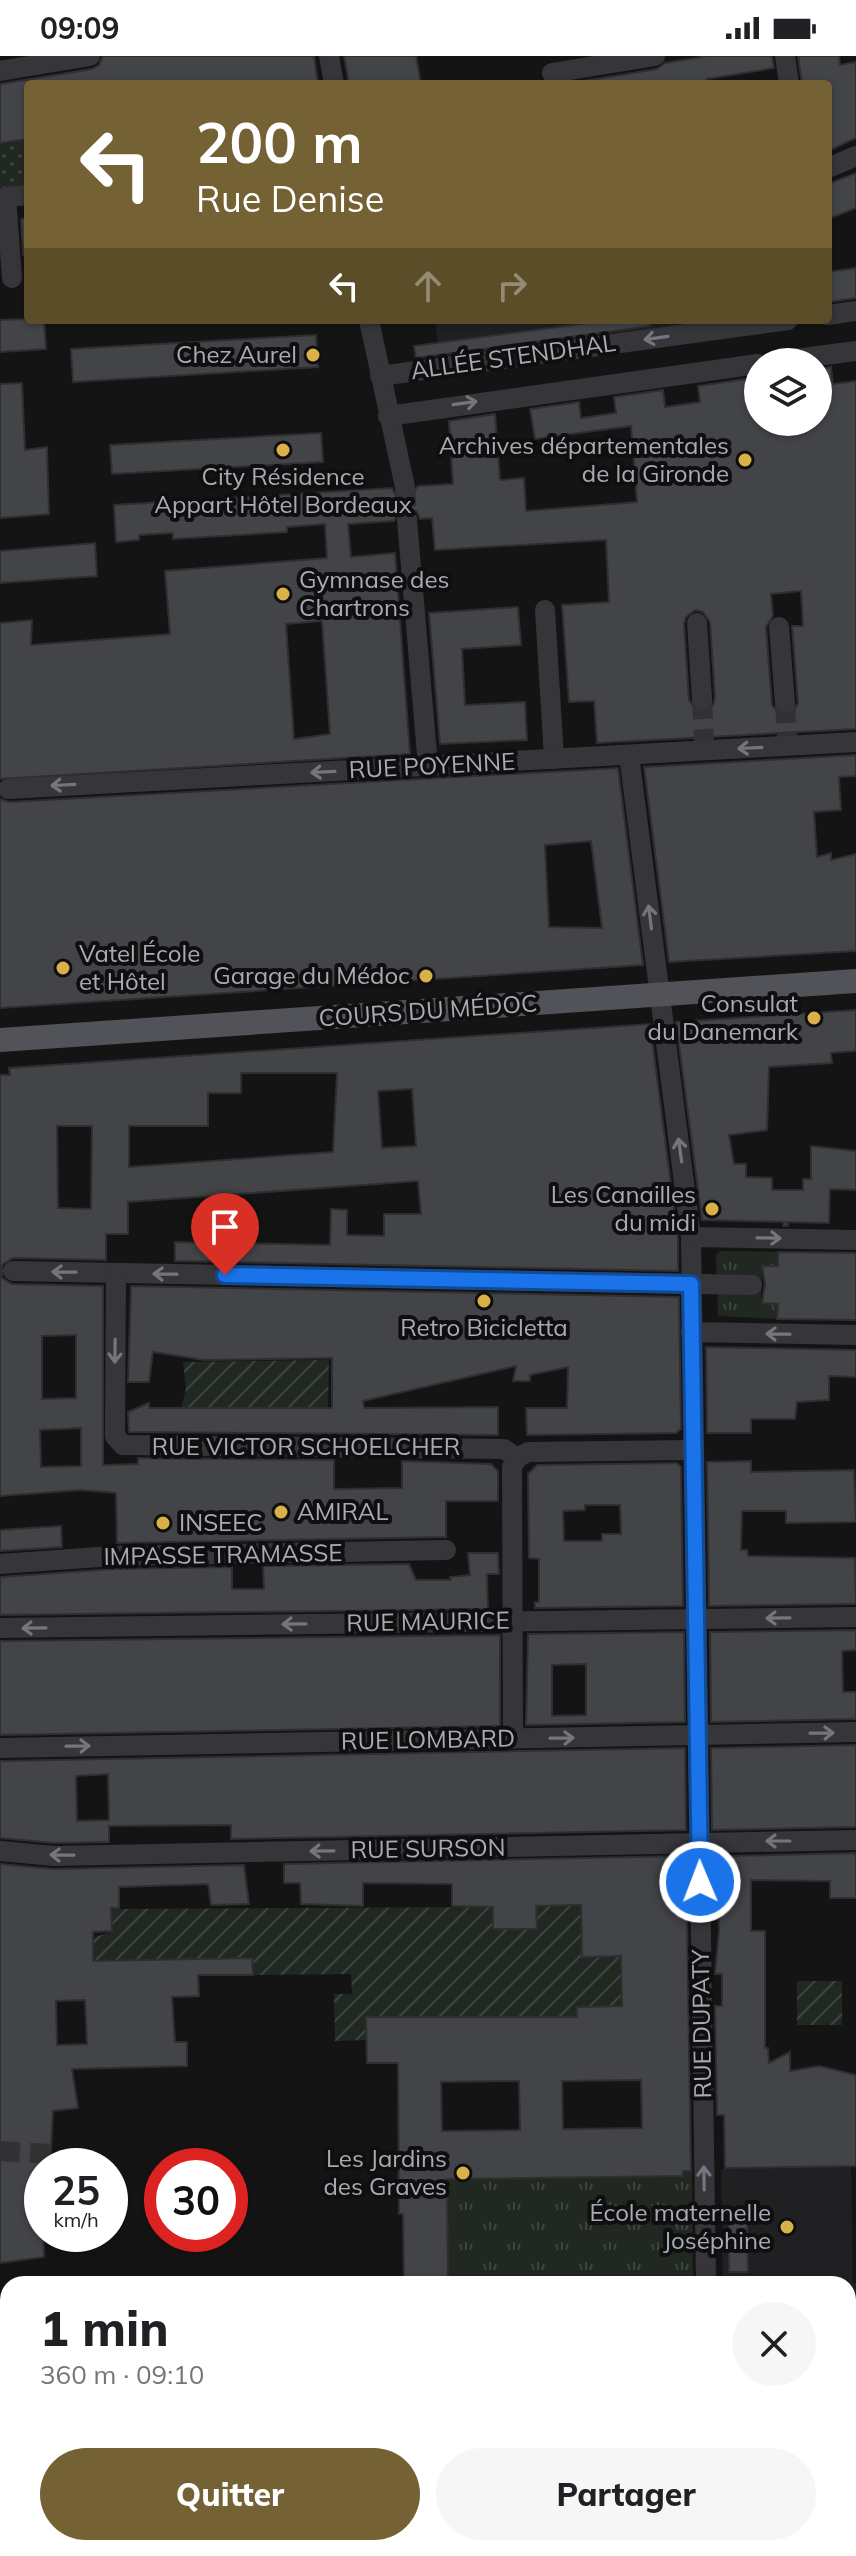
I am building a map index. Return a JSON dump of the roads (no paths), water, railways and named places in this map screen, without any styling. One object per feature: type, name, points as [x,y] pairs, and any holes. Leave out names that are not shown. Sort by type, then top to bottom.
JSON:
[{"type":"main road","name":"COURS DU MÉDOC","points":[[0,1040],[856,981]]},
{"type":"street","points":[[0,71],[90,56]]},
{"type":"street","points":[[329,56],[333,80]]},
{"type":"street","points":[[552,73],[655,56]]},
{"type":"street","points":[[785,56],[788,80]]},
{"type":"street","points":[[832,166],[856,156]]},
{"type":"street","points":[[12,278],[6,197],[24,195]]},
{"type":"street","points":[[832,314],[856,311]]},
{"type":"street","points":[[370,324],[405,487]]},
{"type":"street","name":"ALLÉE STENDHAL","points":[[380,376],[759,324]]},
{"type":"street","points":[[832,354],[856,351]]},
{"type":"street","name":"ALLÉE STENDHAL","points":[[388,416],[744,366]]},
{"type":"street","points":[[407,520],[428,766]]},
{"type":"street","points":[[545,610],[554,759]]},
{"type":"street","points":[[697,623],[702,699]]},
{"type":"street","points":[[779,627],[785,703]]},
{"type":"street","name":"RUE POYENNE","points":[[8,789],[629,755],[787,742],[856,742]]},
{"type":"street","name":"RUE DUPATY","points":[[629,755],[691,1237],[706,2276]]},
{"type":"street","points":[[691,1237],[856,1240]]},
{"type":"street","points":[[13,1271],[752,1285]]},
{"type":"street","name":"RUE VICTOR SCHOELCHER","points":[[116,1273],[115,1436],[123,1445],[504,1449],[517,1458]]},
{"type":"street","points":[[691,1332],[856,1335]]},
{"type":"street","points":[[513,1739],[512,1467],[517,1458],[528,1452],[693,1450]]},
{"type":"street","name":"IMPASSE TRAMASSE","points":[[0,1564],[113,1556],[446,1550]]},
{"type":"street","name":"RUE MAURICE","points":[[0,1628],[856,1617]]},
{"type":"street","name":"RUE LOMBARD","points":[[0,1748],[856,1732]]},
{"type":"street","name":"RUE SURSON","points":[[0,1851],[54,1856],[856,1840]]},
{"type":"tunnel","points":[[405,487],[407,520]]},
{"type":"tunnel","points":[[702,699],[704,743]]},
{"type":"tunnel","points":[[785,703],[787,738]]},
{"type":"tunnel","points":[[0,2151],[24,2152]]},
{"type":"place","name":"Chez Aurel","points":[[313,355]]},
{"type":"place","name":"City Résidence Appart Hôtel Bordeaux","points":[[283,450]]},
{"type":"place","name":"Archives départementales de la Gironde","points":[[745,460]]},
{"type":"place","name":"Gymnase des Chartrons","points":[[283,594]]},
{"type":"place","name":"Vatel École et Hôtel","points":[[63,968]]},
{"type":"place","name":"Garage du Médoc","points":[[426,976]]},
{"type":"place","name":"Consulat du Danemark","points":[[814,1018]]},
{"type":"place","name":"Les Canailles du midi","points":[[712,1209]]},
{"type":"place","name":"Retro Bicicletta","points":[[484,1301]]},
{"type":"place","name":"AMIRAL","points":[[281,1512]]},
{"type":"place","name":"INSEEC","points":[[163,1523]]},
{"type":"place","name":"Les Jardins des Graves","points":[[463,2173]]},
{"type":"place","name":"École maternelle Joséphine","points":[[787,2227]]}]
